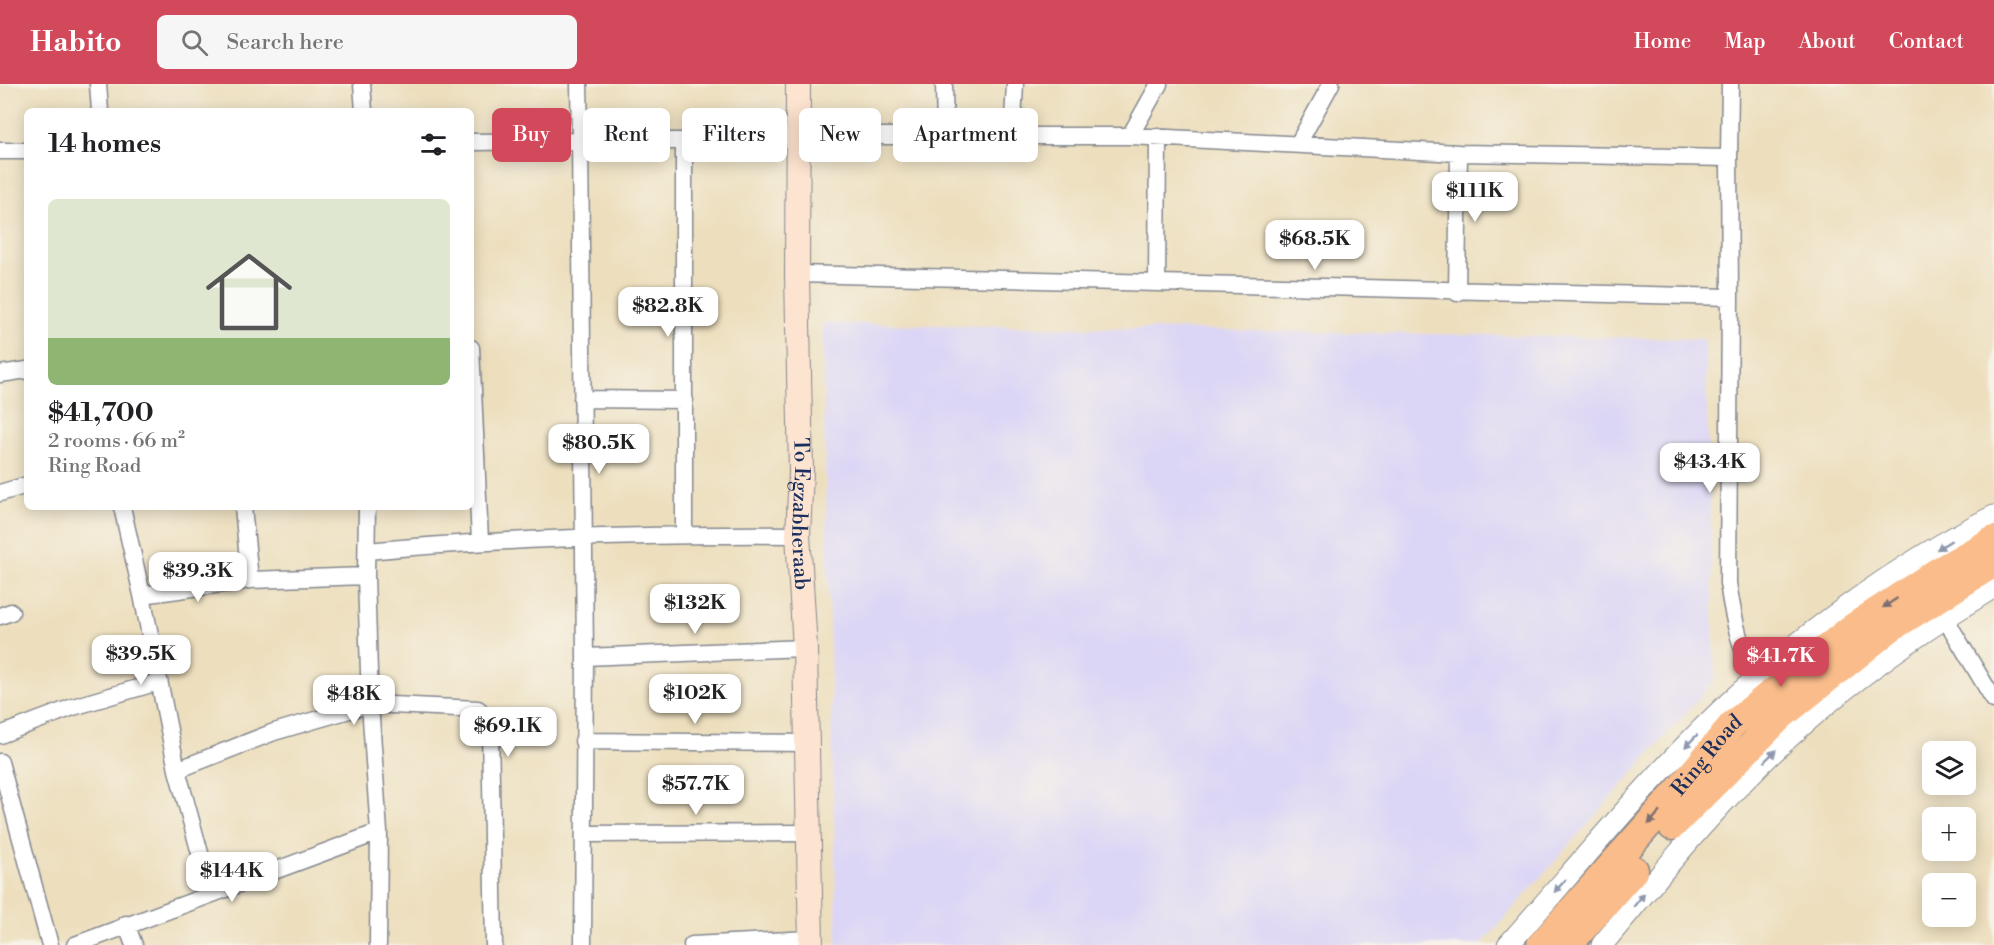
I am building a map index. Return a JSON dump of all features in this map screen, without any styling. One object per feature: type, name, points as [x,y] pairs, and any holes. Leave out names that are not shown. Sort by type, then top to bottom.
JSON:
[{"type":"highway","name":"Ring Road","points":[[1541,945],[1679,790],[1732,725],[1849,630],[1937,572],[1994,540]]},
{"type":"highway","points":[[1568,945],[1689,807],[1768,696],[1889,629],[1994,563]]},
{"type":"main road","name":"To Egzabheraab","points":[[798,84],[797,274],[801,472],[798,535],[805,648],[810,942]]},
{"type":"street","points":[[98,84],[100,108]]},
{"type":"street","points":[[362,84],[364,108]]},
{"type":"street","points":[[579,84],[585,657],[583,945]]},
{"type":"street","points":[[944,84],[944,108]]},
{"type":"street","points":[[1014,108],[1016,84]]},
{"type":"street","points":[[1130,136],[1159,84]]},
{"type":"street","points":[[1298,144],[1330,84]]},
{"type":"street","points":[[1731,84],[1728,583],[1734,626],[1768,696]]},
{"type":"street","points":[[787,136],[893,135]]},
{"type":"street","points":[[1038,137],[1130,136],[1459,153],[1729,158]]},
{"type":"street","points":[[1157,284],[1158,137]]},
{"type":"street","points":[[474,142],[682,141]]},
{"type":"street","points":[[0,151],[24,151]]},
{"type":"street","points":[[1457,293],[1459,153]]},
{"type":"street","points":[[684,162],[686,400],[684,534]]},
{"type":"street","points":[[797,274],[1457,293],[1730,297]]},
{"type":"street","points":[[0,374],[24,370]]},
{"type":"street","points":[[582,399],[686,400]]},
{"type":"street","points":[[474,412],[480,541]]},
{"type":"street","points":[[0,493],[24,486]]},
{"type":"street","points":[[123,510],[177,770],[211,892]]},
{"type":"street","points":[[243,510],[250,580]]},
{"type":"street","points":[[368,510],[366,576],[370,704],[379,832],[378,945]]},
{"type":"street","points":[[1508,945],[1665,768],[1768,696],[1822,624],[1870,590],[1994,516]]},
{"type":"street","points":[[367,551],[480,541],[582,536],[798,535]]},
{"type":"street","points":[[141,595],[250,580],[366,576]]},
{"type":"street","points":[[1602,945],[1685,844],[1805,722],[1861,677],[1994,587]]},
{"type":"street","points":[[1945,618],[1994,700]]},
{"type":"street","points":[[585,657],[805,648]]},
{"type":"street","points":[[0,735],[73,707],[158,682]]},
{"type":"street","points":[[177,770],[274,732],[370,704],[478,709],[488,719],[490,729],[494,945]]},
{"type":"street","points":[[583,741],[807,743]]},
{"type":"street","points":[[0,762],[50,945]]},
{"type":"street","points":[[75,945],[211,892],[379,832]]},
{"type":"street","points":[[584,834],[809,833]]},
{"type":"street","points":[[126,924],[134,945]]},
{"type":"street","points":[[692,945],[810,942]]},
{"type":"shaded area","points":[[822,323],[1705,339],[1715,680],[1481,945],[837,945]]}]
